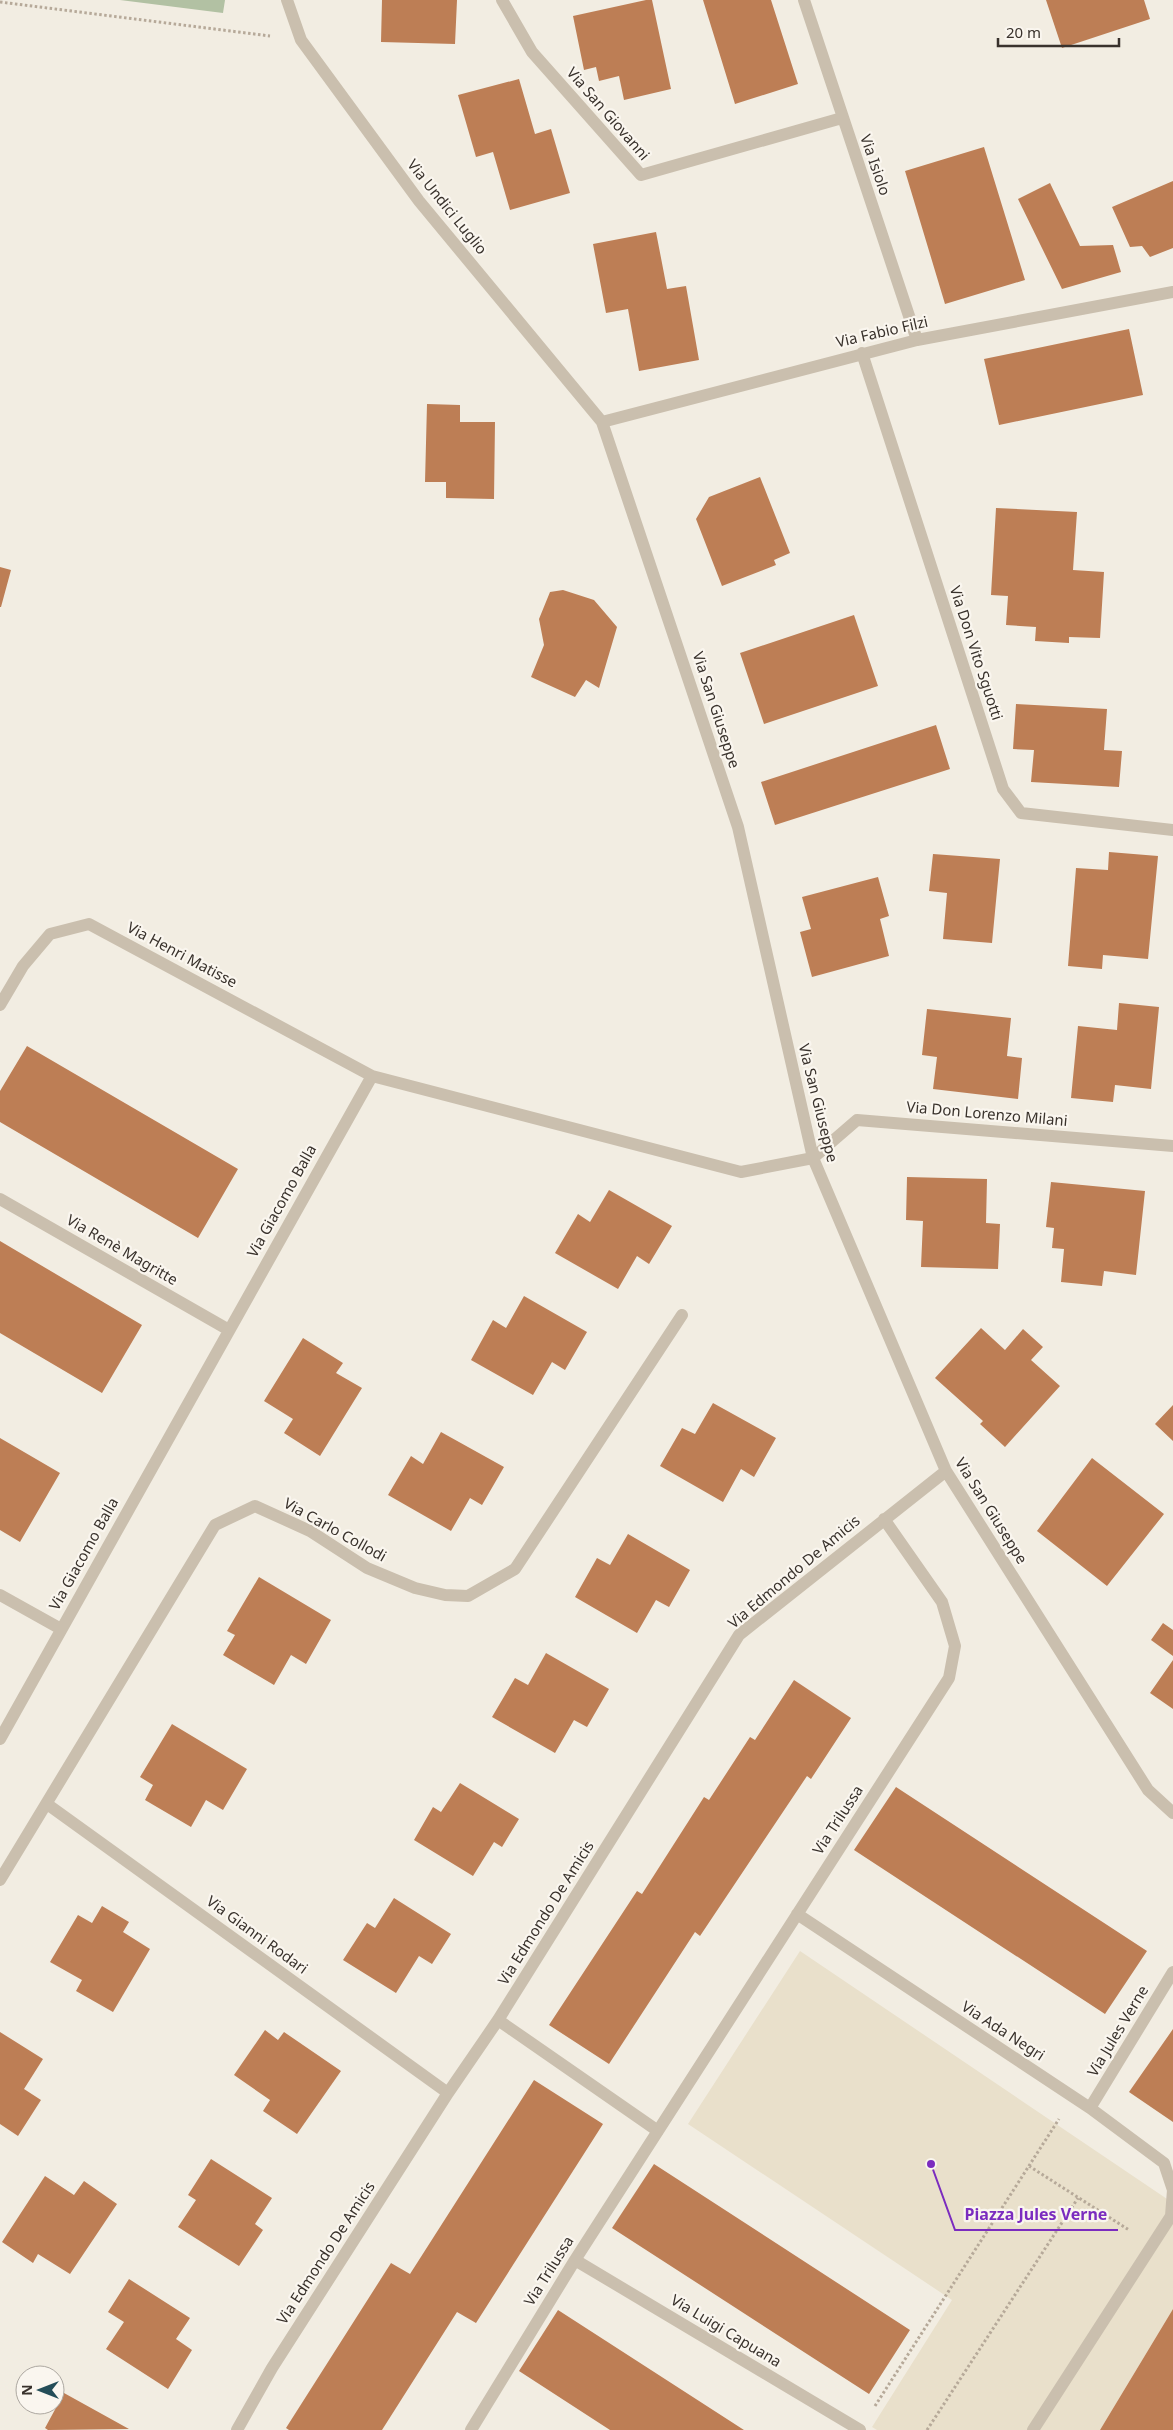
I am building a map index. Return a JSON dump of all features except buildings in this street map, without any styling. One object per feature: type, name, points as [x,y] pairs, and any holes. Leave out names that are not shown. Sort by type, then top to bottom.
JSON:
[{"type":"street","name":"Via Undici Luglio","points":[[287,0],[301,40],[418,200],[602,422]]},
{"type":"street","name":"Via San Giovanni","points":[[502,0],[532,52],[641,175],[842,118]]},
{"type":"street","name":"Via Isiolo","points":[[804,0],[917,340]]},
{"type":"street","name":"Via Fabio Filzi","points":[[602,422],[917,340],[1173,292]]},
{"type":"street","name":"Via Don Vito Sguotti","points":[[862,353],[1002,790],[1021,813],[1173,830]]},
{"type":"street","name":"Via San Giuseppe","points":[[602,422],[738,827],[813,1158],[946,1471],[1148,1790],[1173,1814]]},
{"type":"street","name":"Via Henri Matisse","points":[[0,1005],[23,966],[50,934],[89,924],[372,1076]]},
{"type":"street","points":[[372,1076],[741,1172],[813,1158]]},
{"type":"street","name":"Via Giacomo Balla","points":[[0,1739],[372,1076]]},
{"type":"street","name":"Via Don Lorenzo Milani","points":[[813,1158],[857,1120],[1173,1146]]},
{"type":"street","name":"Via Renè Magritte","points":[[0,1199],[229,1330]]},
{"type":"street","name":"Via Carlo Collodi","points":[[0,1880],[215,1525],[256,1506],[310,1532],[367,1568],[414,1588],[445,1595],[468,1596],[515,1569],[682,1315]]},
{"type":"street","name":"Via Edmondo De Amicis","points":[[237,2430],[272,2368],[448,2093],[498,2020],[739,1635],[946,1471]]},
{"type":"street","name":"Via Trilussa","points":[[471,2430],[575,2260],[949,1678],[955,1646],[942,1602],[884,1519]]},
{"type":"street","points":[[0,1595],[62,1629]]},
{"type":"street","name":"Via Gianni Rodari","points":[[47,1804],[448,2093]]},
{"type":"street","name":"Via Ada Negri","points":[[797,1914],[1090,2108],[1164,2163],[1173,2190],[1171,2216],[1033,2430]]},
{"type":"street","name":"Via Jules Verne","points":[[1090,2108],[1173,1972]]},
{"type":"street","points":[[498,2020],[658,2131]]},
{"type":"street","name":"Via Luigi Capuana","points":[[575,2260],[860,2430]]},
{"type":"path","points":[[0,2],[301,40]]},
{"type":"path","points":[[860,2430],[1056,2125]]},
{"type":"path","points":[[1029,2166],[1152,2245]]},
{"type":"path","points":[[927,2430],[1078,2198]]},
{"type":"green space","points":[[120,0],[225,0],[223,13]]},
{"type":"shaded area","points":[[800,1951],[1173,2203],[1173,2309],[1100,2430],[877,2430],[872,2427],[952,2300],[688,2124]]},
{"type":"place","name":"Piazza Jules Verne","points":[[931,2164]]}]
